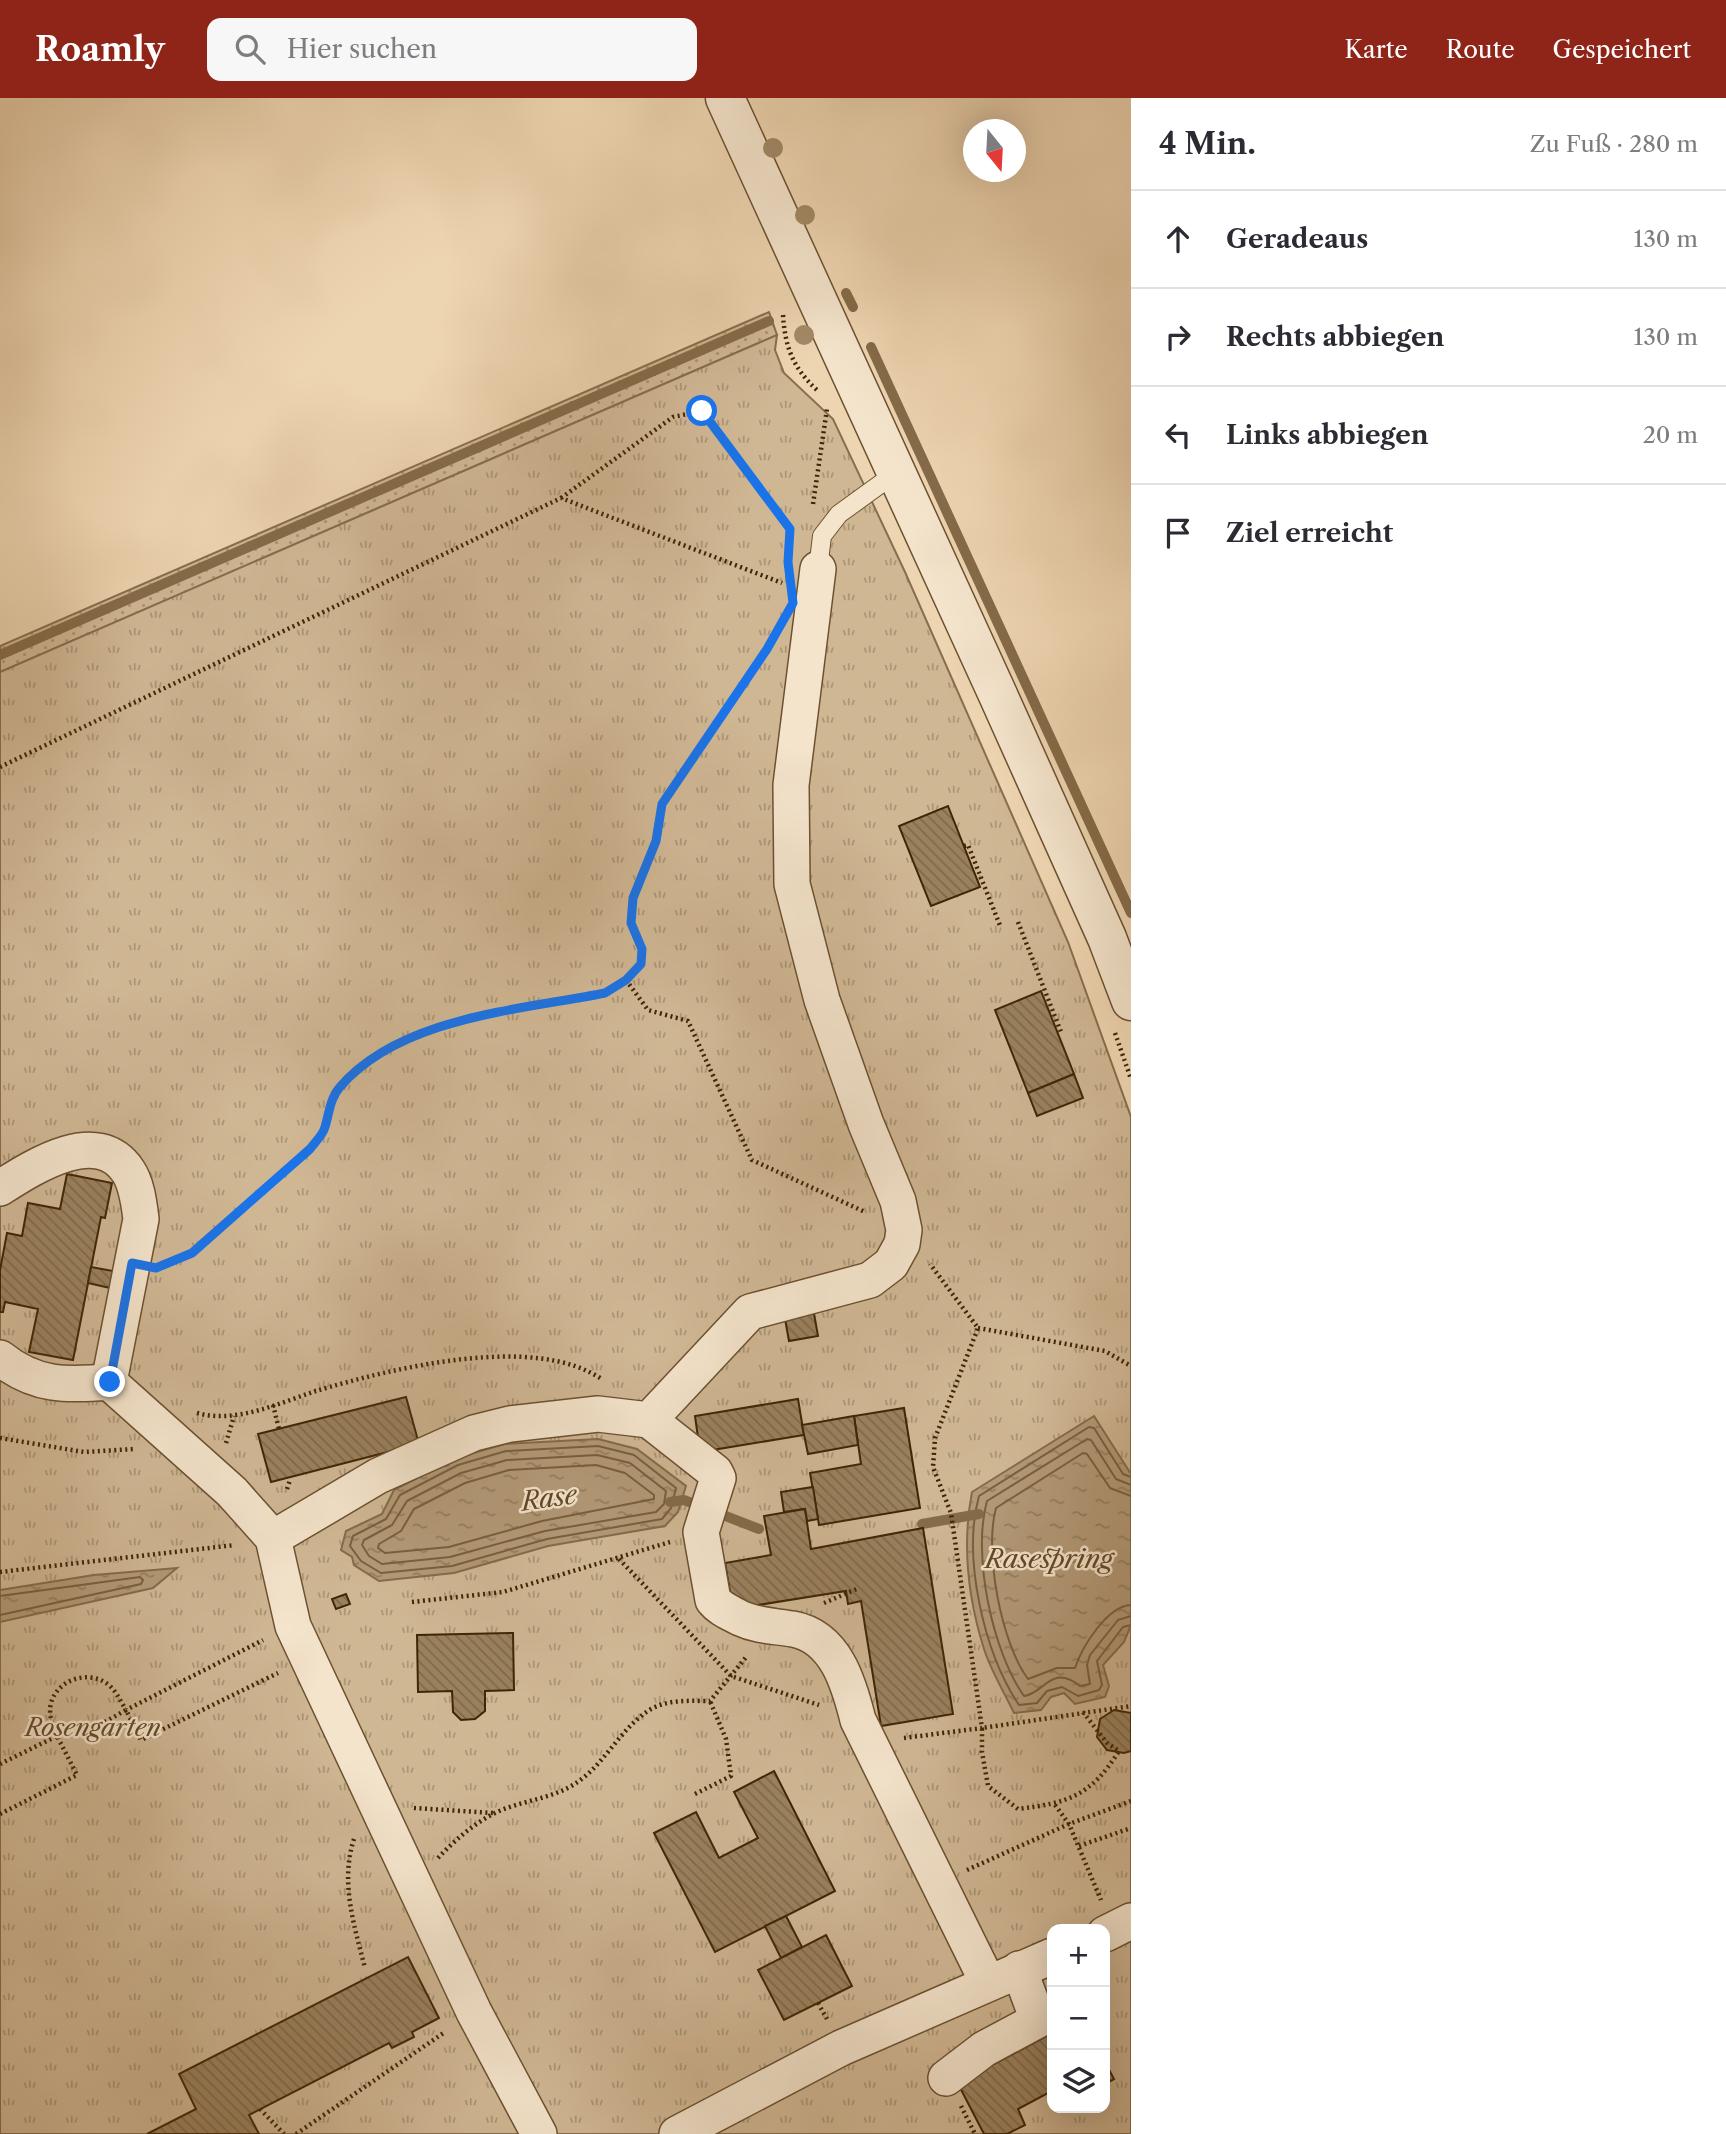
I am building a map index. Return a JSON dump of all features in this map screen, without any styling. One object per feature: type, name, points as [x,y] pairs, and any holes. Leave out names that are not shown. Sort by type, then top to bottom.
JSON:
[{"type":"street","points":[[725,98],[1107,937],[1131,1001]]},
{"type":"street","points":[[641,1418],[750,1312],[870,1280],[883,1272],[897,1256],[904,1230],[898,1201],[866,1124],[818,989],[792,884],[791,785],[812,572]]},
{"type":"street","points":[[0,1188],[36,1165],[65,1154],[87,1150],[111,1156],[128,1171],[137,1194],[141,1219],[110,1382]]},
{"type":"street","points":[[0,1358],[30,1377],[57,1385],[110,1382],[232,1492],[273,1538],[293,1626],[474,2012],[539,2134]]},
{"type":"street","points":[[273,1538],[378,1476],[474,1433],[510,1424],[598,1414],[641,1418],[715,1472],[719,1482],[706,1515],[712,1594],[718,1606],[748,1622],[808,1633],[824,1646],[839,1664],[850,1686],[858,1720],[988,1983],[1038,2020],[984,2049],[946,2078]]},
{"type":"street","points":[[677,2134],[841,2048],[1047,1958]]},
{"type":"street","points":[[984,2049],[988,1983]]},
{"type":"lane","points":[[812,572],[839,514],[897,472]]},
{"type":"path","points":[[812,572],[809,528],[828,400]]},
{"type":"path","points":[[0,767],[561,498],[673,416],[702,411],[790,529],[788,562],[812,572]]},
{"type":"path","points":[[561,498],[812,572]]},
{"type":"path","points":[[132,1263],[156,1268],[192,1253],[310,1149],[325,1130],[328,1112],[338,1088],[373,1058],[414,1035],[446,1025],[605,993],[626,980],[641,964],[642,949],[631,923],[633,898],[656,841],[662,804],[780,626]]},
{"type":"path","points":[[964,846],[968,845],[1001,928]]},
{"type":"path","points":[[1018,922],[1061,1032],[1057,1033]]},
{"type":"path","points":[[626,980],[648,1010],[688,1021],[752,1160],[904,1230],[978,1328],[1105,1351],[1131,1366]]},
{"type":"path","points":[[954,1527],[933,1467],[936,1438],[978,1328]]},
{"type":"path","points":[[195,1412],[234,1416],[366,1376],[469,1358],[520,1356],[573,1366],[600,1377],[614,1388],[641,1418]]},
{"type":"path","points":[[273,1405],[279,1429]]},
{"type":"path","points":[[0,1438],[84,1452],[181,1446]]},
{"type":"path","points":[[412,1602],[503,1592],[706,1515]]},
{"type":"path","points":[[0,1572],[221,1548],[273,1538]]},
{"type":"path","points":[[0,1764],[78,1726],[96,1727],[293,1626]]},
{"type":"path","points":[[262,1640],[267,1652]]},
{"type":"path","points":[[413,1884],[458,1837],[494,1814],[556,1794],[583,1778],[626,1731],[651,1709],[671,1701],[709,1700],[754,1649]]},
{"type":"path","points":[[0,1814],[77,1775],[51,1720],[51,1704],[58,1691],[80,1677],[94,1678],[109,1685],[126,1710],[141,1740],[278,1674],[273,1663]]},
{"type":"path","points":[[695,1794],[731,1776],[726,1739],[709,1700]]},
{"type":"path","points":[[1083,1712],[1107,1744],[1119,1751],[1102,1778],[1055,1805],[1018,1809],[988,1786],[982,1752],[982,1728],[1083,1712],[1131,1706]]},
{"type":"path","points":[[938,1883],[1069,1824],[1131,1801]]},
{"type":"path","points":[[365,1968],[350,1910],[349,1853],[356,1833],[376,1805],[494,1814]]},
{"type":"path","points":[[1055,1805],[1080,1846],[1113,1922]]},
{"type":"path","points":[[1080,1846],[1131,1828]]},
{"type":"path","points":[[296,2134],[474,2012]]},
{"type":"path","points":[[260,2109],[284,2134]]},
{"type":"green space","points":[[769,312],[777,335],[0,672],[0,646]]},
{"type":"green space","name":"Rosengarten","points":[[777,335],[775,350],[784,373],[833,419],[905,572],[1068,942],[1131,1117],[1131,2134],[0,2134],[0,672]]},
{"type":"water","name":"Rasespring","points":[[1094,1416],[1131,1474],[1131,1625],[1124,1642],[1103,1665],[1109,1686],[1105,1697],[1075,1704],[1064,1693],[1051,1697],[1041,1710],[1014,1713],[987,1657],[974,1610],[967,1551],[972,1492]]},
{"type":"water","points":[[598,1439],[637,1449],[686,1486],[678,1512],[665,1526],[548,1546],[454,1573],[379,1581],[354,1565],[352,1557],[341,1550],[346,1531],[382,1514],[394,1490],[456,1458],[505,1444]]},
{"type":"water","points":[[177,1568],[153,1588],[0,1622],[0,1590],[94,1575]]},
{"type":"building","points":[[948,806],[980,887],[931,906],[899,826]]},
{"type":"building","points":[[1041,991],[1074,1074],[1028,1093],[995,1010]]},
{"type":"building","points":[[1074,1074],[1083,1098],[1037,1116],[1028,1093]]},
{"type":"building","points":[[67,1174],[112,1183],[105,1218],[101,1217],[73,1360],[29,1352],[38,1309],[5,1302],[3,1312],[0,1312],[0,1270],[7,1233],[22,1236],[28,1203],[60,1209]]},
{"type":"building","points":[[91,1267],[113,1271],[110,1288],[88,1283]]},
{"type":"building","points":[[813,1308],[818,1336],[789,1341],[784,1313]]},
{"type":"building","points":[[406,1397],[419,1444],[271,1482],[258,1434]]},
{"type":"building","points":[[798,1399],[804,1435],[700,1452],[695,1416]]},
{"type":"building","points":[[904,1408],[920,1508],[819,1525],[810,1473],[861,1464],[854,1416]]},
{"type":"building","points":[[854,1416],[858,1445],[808,1454],[802,1425]]},
{"type":"building","points":[[813,1487],[818,1519],[807,1521],[805,1509],[784,1512],[781,1492]]},
{"type":"building","points":[[805,1509],[811,1549],[923,1528],[953,1714],[881,1726],[861,1601],[848,1604],[846,1591],[733,1609],[725,1563],[771,1555],[764,1516]]},
{"type":"building","points":[[346,1594],[350,1604],[336,1609],[332,1599]]},
{"type":"building","points":[[513,1633],[514,1690],[485,1691],[485,1711],[475,1719],[461,1720],[453,1712],[452,1691],[418,1692],[417,1635]]},
{"type":"building","points":[[1114,1710],[1131,1713],[1131,1751],[1124,1753],[1107,1750],[1097,1737],[1100,1719]]},
{"type":"building","points":[[774,1771],[835,1891],[715,1952],[654,1833],[696,1812],[719,1858],[758,1838],[734,1792]]},
{"type":"building","points":[[786,1916],[802,1947],[781,1958],[765,1926]]},
{"type":"building","points":[[826,1935],[852,1986],[784,2020],[758,1970]]},
{"type":"building","points":[[408,1957],[439,2018],[412,2032],[414,2037],[392,2048],[389,2043],[249,2115],[259,2134],[147,2134],[196,2109],[179,2074]]},
{"type":"building","points":[[1047,2032],[1047,2094],[1018,2109],[1025,2125],[1007,2134],[984,2134],[956,2080],[992,2061],[994,2064],[1045,2037],[1043,2034]]},
{"type":"waterway","points":[[846,293],[853,307]]},
{"type":"waterway","points":[[0,655],[769,321]]},
{"type":"waterway","points":[[871,347],[1131,913]]},
{"type":"waterway","name":"Rase","points":[[670,1502],[684,1500],[759,1529]]},
{"type":"waterway","name":"Rase","points":[[922,1524],[979,1514]]},
{"type":"route","points":[[110,1382],[132,1263],[156,1268],[176,1262],[192,1253],[276,1176],[310,1149],[325,1130],[328,1112],[338,1088],[373,1058],[414,1035],[446,1025],[605,993],[626,980],[641,964],[642,949],[631,923],[633,898],[656,841],[662,804],[767,649],[793,603],[788,562],[790,529],[702,411]]}]
